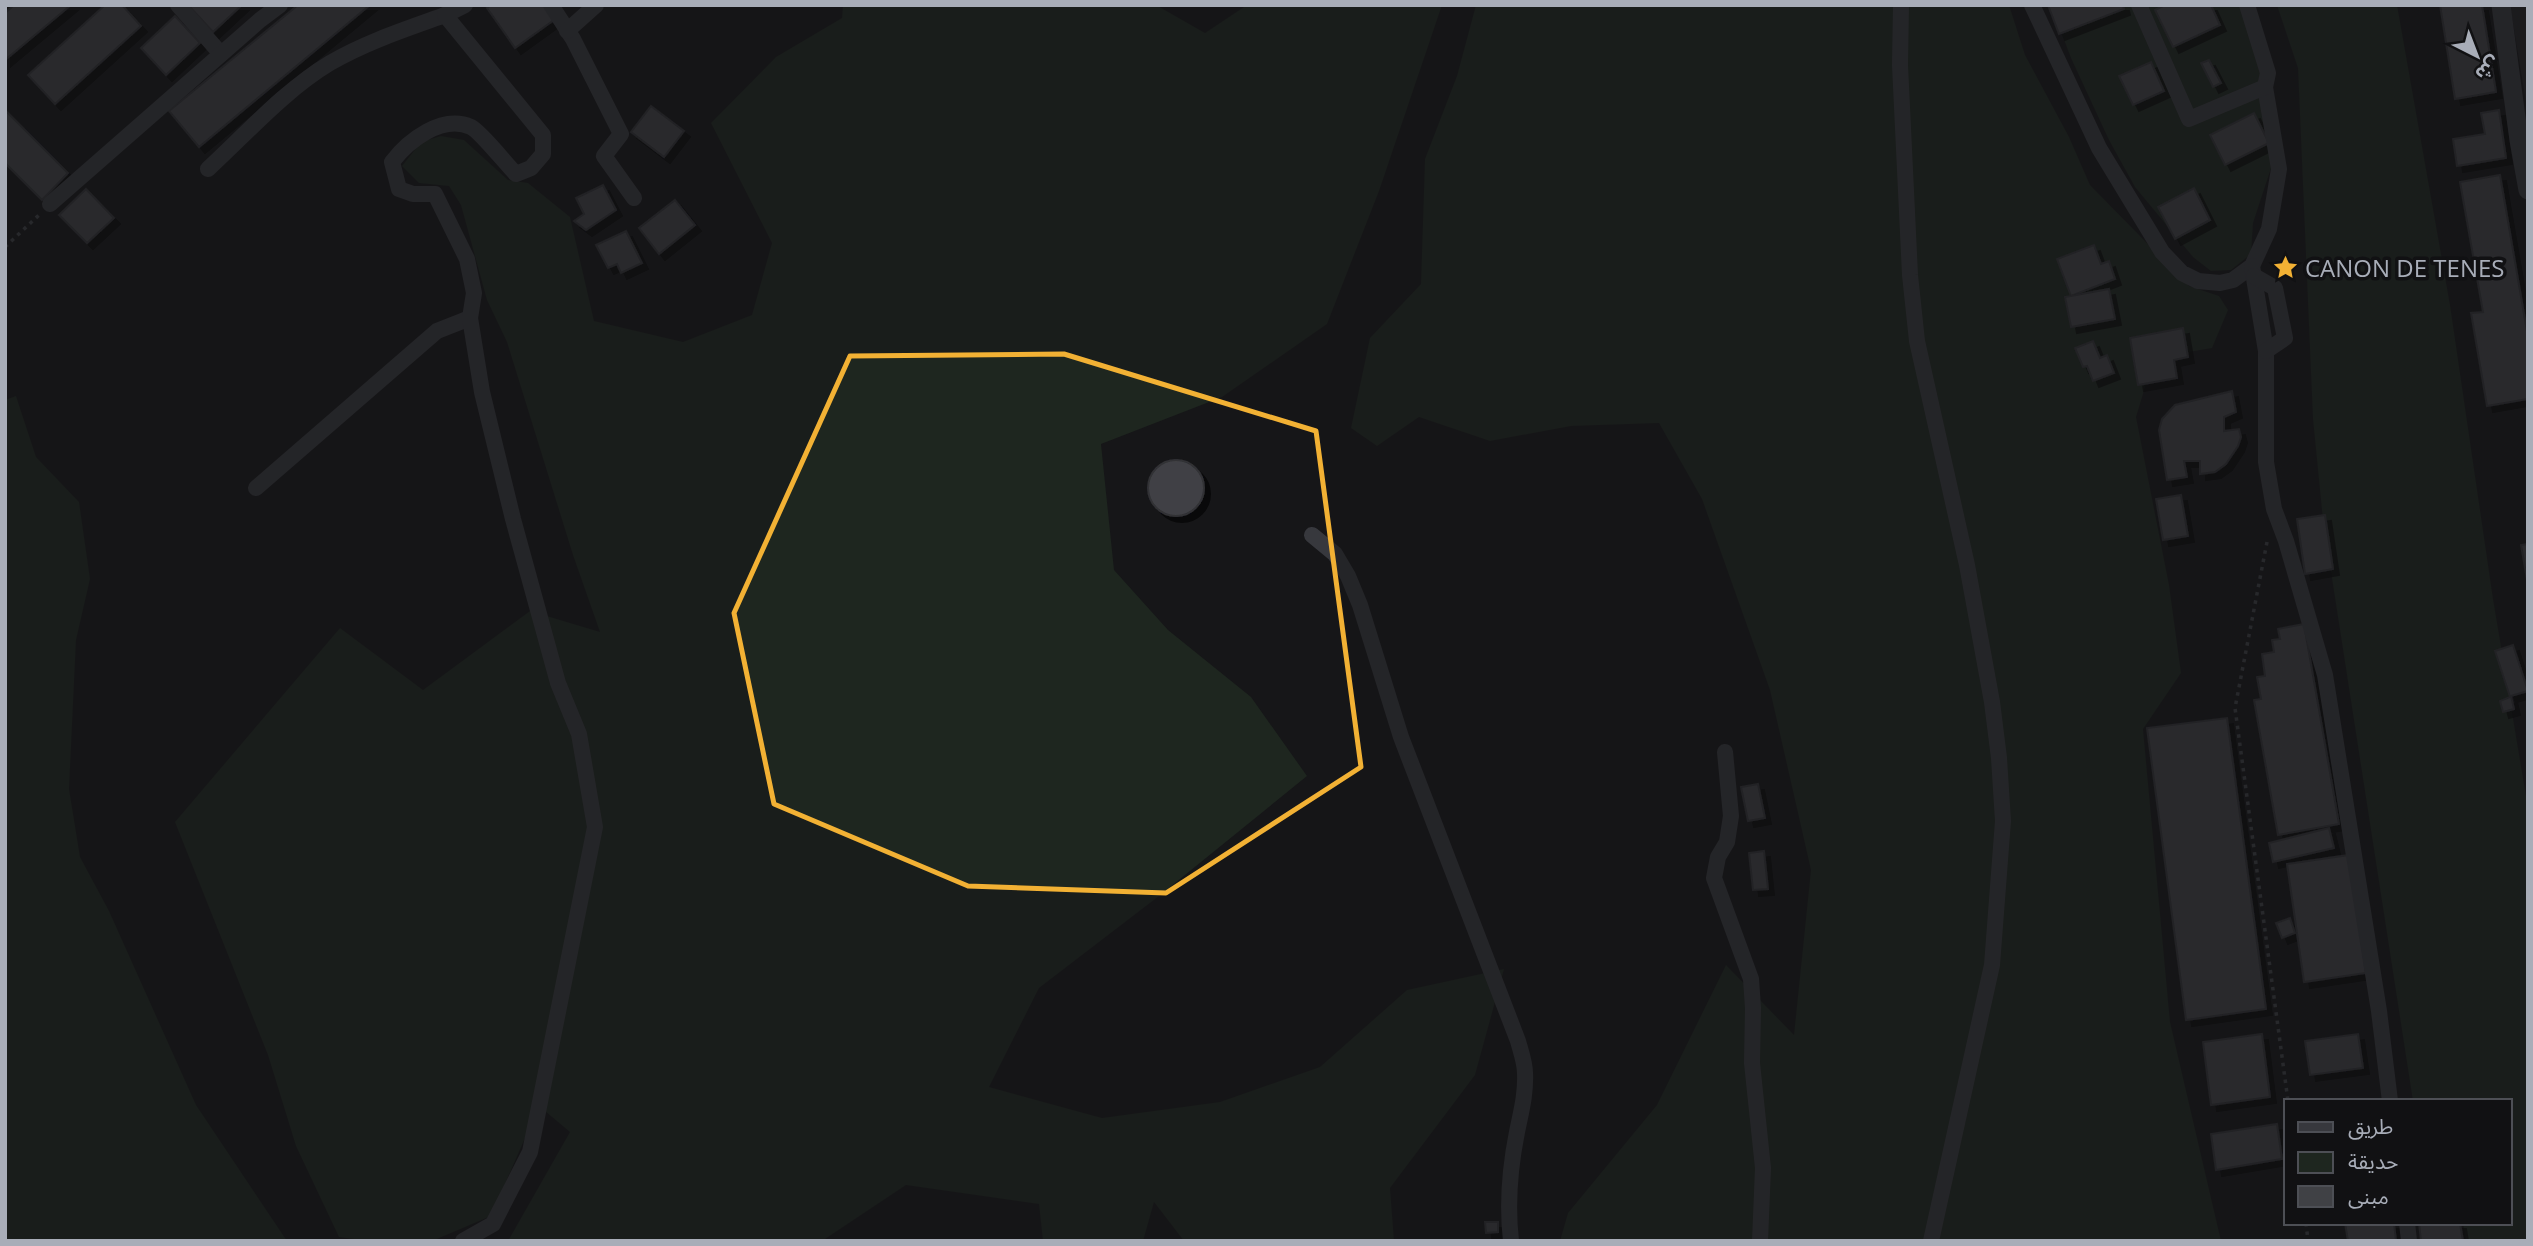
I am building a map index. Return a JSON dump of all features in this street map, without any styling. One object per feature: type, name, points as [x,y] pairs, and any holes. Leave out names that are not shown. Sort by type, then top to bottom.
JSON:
[{"type":"street","points":[[178,5],[221,54]]},
{"type":"street","points":[[50,204],[280,5]]},
{"type":"street","points":[[208,169],[290,93],[329,64],[386,36],[465,5]]},
{"type":"street","points":[[551,5],[621,134],[604,156],[634,198]]},
{"type":"street","points":[[567,31],[596,5]]},
{"type":"street","points":[[1901,5],[1900,65],[1910,275],[1917,341],[1987,674],[1999,758],[2003,821],[1992,965],[1931,1241]]},
{"type":"street","points":[[2032,5],[2099,148],[2162,251],[2182,273],[2198,281],[2220,283],[2253,271]]},
{"type":"street","points":[[2139,5],[2189,119],[2265,87]]},
{"type":"street","points":[[2247,5],[2268,73],[2265,87],[2279,169],[2269,229],[2253,271],[2266,351],[2266,462],[2274,509],[2325,675],[2379,1011],[2390,1099]]},
{"type":"street","points":[[2501,5],[2528,190]]},
{"type":"street","points":[[445,15],[543,135],[544,155],[531,168],[516,174],[473,127],[453,122],[435,127],[400,151],[392,162],[399,189],[413,194],[435,194],[467,259],[474,293],[470,318],[482,392],[558,683],[579,734],[594,827],[530,1152],[493,1224],[463,1241]]},
{"type":"street","points":[[256,488],[438,331],[470,318]]},
{"type":"street","points":[[1312,535],[1335,554],[1360,605],[1401,737],[1518,1041],[1525,1070],[1525,1098],[1516,1134],[1510,1190],[1511,1241]]},
{"type":"street","points":[[1725,752],[1731,816],[1727,842],[1718,857],[1714,878],[1751,979],[1752,1063],[1763,1168],[1760,1241]]},
{"type":"path","points":[[5,247],[50,204]]},
{"type":"path","points":[[2274,509],[2235,708],[2288,1099]]},
{"type":"highlighted area","points":[[1064,354],[1316,431],[1361,767],[1166,893],[968,886],[774,804],[734,613],[850,356]]},
{"type":"shaded area","points":[[2510,5],[2528,5],[2528,114]]},
{"type":"green space","points":[[843,5],[1156,5],[1205,33],[1247,5],[1442,5],[1379,191],[1327,324],[1222,397],[1101,444],[1114,570],[1168,630],[1251,697],[1307,776],[1159,896],[1039,988],[989,1087],[1102,1118],[1220,1102],[1320,1067],[1407,990],[1504,969],[1475,1075],[1390,1188],[1394,1241],[1184,1241],[1154,1202],[1143,1241],[1043,1241],[1039,1204],[906,1185],[822,1241],[508,1241],[570,1132],[539,1106],[491,1216],[432,1241],[368,1241],[339,1237],[296,1146],[268,1055],[175,822],[340,628],[423,690],[530,611],[600,632],[573,555],[507,342],[487,300],[461,205],[449,186],[419,183],[402,166],[421,142],[441,136],[464,140],[508,180],[528,183],[570,217],[594,321],[683,342],[752,315],[772,243],[711,123],[776,57],[842,18]]},
{"type":"green space","points":[[1476,5],[2009,5],[2025,55],[2069,137],[2090,185],[2189,286],[2219,296],[2228,310],[2212,348],[2154,358],[2136,417],[2169,585],[2181,673],[2143,729],[2170,1022],[2221,1241],[1560,1241],[1568,1213],[1657,1105],[1726,965],[1794,1035],[1811,870],[1770,690],[1702,499],[1659,423],[1571,426],[1490,441],[1419,417],[1377,446],[1351,428],[1370,338],[1421,284],[1425,159],[1457,76]]},
{"type":"green space","points":[[2051,5],[2251,5],[2261,41],[2271,168],[2253,223],[2251,254],[2231,270],[2211,271],[2193,257],[2135,187],[2109,140],[2071,58]]},
{"type":"green space","points":[[2277,5],[2397,5],[2450,305],[2493,599],[2528,808],[2528,1241],[2466,1241],[2463,1225],[2512,1225],[2512,1099],[2413,1099],[2323,520],[2313,419],[2298,68]]},
{"type":"green space","points":[[16,396],[36,457],[79,502],[90,579],[76,640],[69,789],[80,857],[109,911],[196,1105],[287,1241],[5,1241],[5,400]]},
{"type":"building","points":[[14,5],[71,5],[5,60],[5,13]]},
{"type":"building","points":[[105,5],[122,5],[141,26],[55,104],[28,75]]},
{"type":"building","points":[[188,5],[242,5],[213,32]]},
{"type":"building","points":[[298,5],[370,5],[199,147],[169,111]]},
{"type":"building","points":[[491,5],[544,5],[554,20],[515,48],[487,8]]},
{"type":"building","points":[[2048,5],[2123,5],[2124,9],[2059,34]]},
{"type":"building","points":[[2165,5],[2211,5],[2220,25],[2173,47],[2155,10]]},
{"type":"building","points":[[2440,5],[2482,5],[2496,92],[2455,99]]},
{"type":"building","points":[[175,16],[200,43],[166,75],[141,48]]},
{"type":"building","points":[[2209,60],[2221,83],[2213,87],[2201,63]]},
{"type":"building","points":[[2151,62],[2164,91],[2133,105],[2119,76]]},
{"type":"building","points":[[651,106],[684,131],[664,157],[631,132]]},
{"type":"building","points":[[5,110],[68,173],[42,200],[5,163]]},
{"type":"building","points":[[2499,110],[2506,158],[2457,166],[2453,139],[2485,134],[2481,113]]},
{"type":"building","points":[[2254,113],[2269,143],[2225,165],[2210,135]]},
{"type":"building","points":[[2500,175],[2528,337],[2528,399],[2487,406],[2471,313],[2483,312],[2460,182]]},
{"type":"building","points":[[603,185],[616,210],[586,230],[574,221],[584,214],[576,198]]},
{"type":"building","points":[[2194,188],[2210,220],[2175,239],[2158,207]]},
{"type":"building","points":[[86,189],[114,218],[87,243],[59,215]]},
{"type":"building","points":[[675,200],[695,225],[659,254],[639,228]]},
{"type":"building","points":[[626,231],[642,263],[621,273],[617,264],[608,268],[596,245]]},
{"type":"building","points":[[2094,245],[2101,264],[2109,261],[2115,279],[2071,296],[2057,259]]},
{"type":"building","points":[[2109,289],[2115,319],[2071,327],[2065,297]]},
{"type":"building","points":[[2183,328],[2188,357],[2174,360],[2177,378],[2138,385],[2130,338]]},
{"type":"building","points":[[2093,341],[2100,358],[2107,355],[2114,373],[2093,381],[2075,348]]},
{"type":"building","points":[[2232,391],[2236,412],[2224,417],[2224,431],[2239,429],[2241,437],[2226,464],[2215,472],[2200,474],[2200,461],[2184,461],[2187,477],[2167,480],[2159,430],[2162,419],[2175,405]]},
{"type":"building","points":[[1176,460],[1191,465],[1199,473],[1204,488],[1199,503],[1191,511],[1176,516],[1161,511],[1153,503],[1148,488],[1153,473],[1161,465]]},
{"type":"building","points":[[2181,495],[2188,536],[2163,540],[2156,499]]},
{"type":"building","points":[[2325,515],[2333,569],[2305,574],[2297,519]]},
{"type":"building","points":[[2528,544],[2528,585],[2521,545]]},
{"type":"building","points":[[2304,624],[2339,824],[2278,835],[2254,700],[2261,699],[2257,677],[2265,676],[2262,654],[2274,652],[2272,640],[2280,639],[2278,629]]},
{"type":"building","points":[[2513,645],[2528,691],[2511,696],[2514,709],[2503,712],[2500,701],[2510,697],[2495,651]]},
{"type":"building","points":[[2227,718],[2266,1009],[2186,1020],[2147,728]]},
{"type":"building","points":[[1758,784],[1765,818],[1748,821],[1741,787]]},
{"type":"building","points":[[2329,828],[2334,848],[2273,862],[2269,843]]},
{"type":"building","points":[[1764,851],[1768,889],[1753,890],[1749,853]]},
{"type":"building","points":[[2349,855],[2366,973],[2304,982],[2287,864]]},
{"type":"building","points":[[2290,918],[2295,933],[2282,938],[2276,923]]},
{"type":"building","points":[[2262,1034],[2270,1097],[2211,1105],[2203,1042]]},
{"type":"building","points":[[2358,1034],[2363,1068],[2310,1075],[2305,1041]]},
{"type":"building","points":[[2277,1124],[2282,1159],[2216,1170],[2211,1134]]},
{"type":"building","points":[[1485,1222],[1498,1222],[1498,1232],[1486,1233]]},
{"type":"building","points":[[2345,1225],[2394,1225],[2396,1241],[2348,1241]]},
{"type":"building","points":[[2419,1225],[2460,1225],[2463,1241],[2421,1241]]},
{"type":"place","name":"CANON DE TENES","points":[[2285,267]]}]
